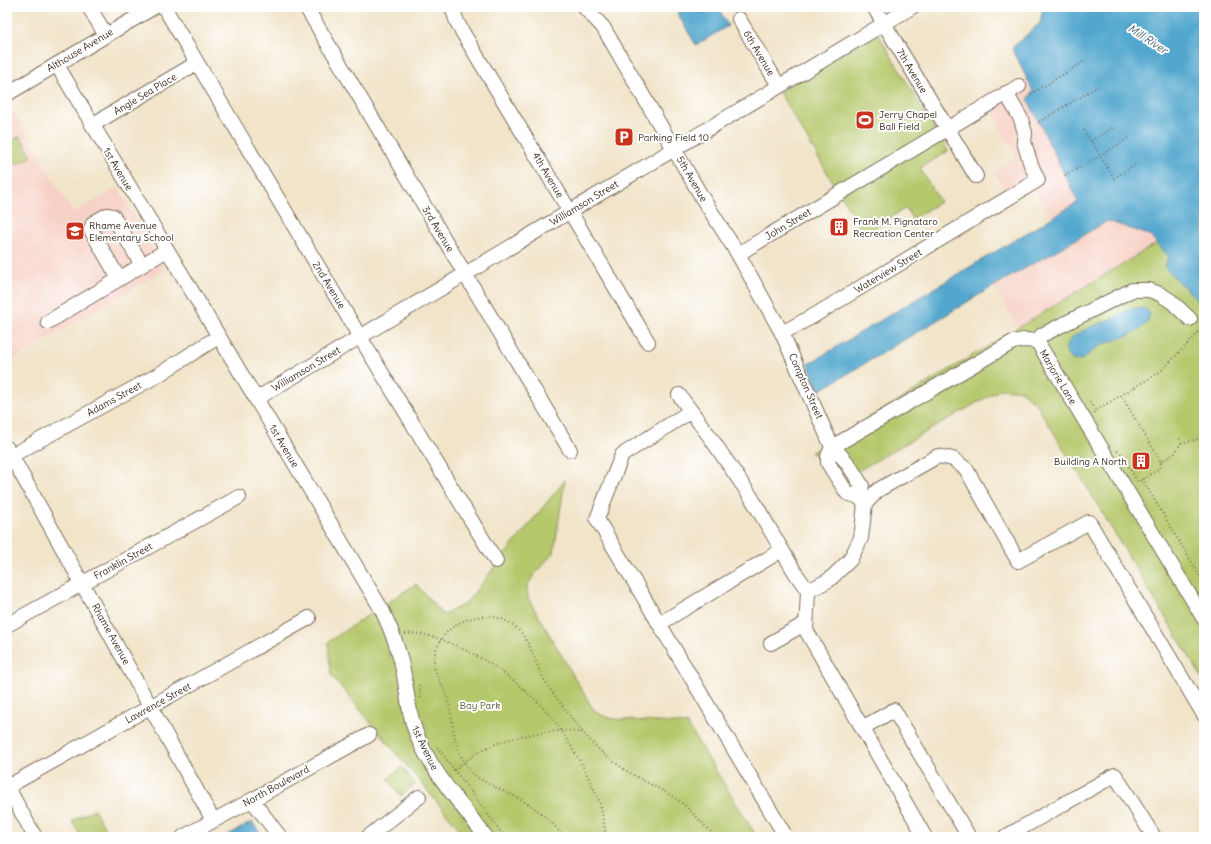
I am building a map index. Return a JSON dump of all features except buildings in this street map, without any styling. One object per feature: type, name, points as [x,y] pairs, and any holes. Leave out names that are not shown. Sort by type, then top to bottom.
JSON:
[{"type":"street","points":[[89,7],[106,35]]},
{"type":"street","name":"Althouse Avenue","points":[[7,94],[154,7]]},
{"type":"street","name":"2nd Avenue","points":[[164,7],[360,337],[496,561]]},
{"type":"street","name":"3rd Avenue","points":[[306,7],[570,450]]},
{"type":"street","name":"4th Avenue","points":[[452,7],[457,22],[463,33],[648,342]]},
{"type":"street","name":"5th Avenue","points":[[584,7],[603,27],[703,198],[738,254],[782,333]]},
{"type":"street","name":"7th Avenue","points":[[874,7],[976,176]]},
{"type":"street","name":"Williamson Street","points":[[256,399],[912,7]]},
{"type":"street","name":"6th Avenue","points":[[739,20],[779,86]]},
{"type":"street","name":"Angle Sea Place","points":[[92,126],[197,64]]},
{"type":"street","name":"1st Avenue","points":[[56,65],[382,610],[401,632],[398,650],[408,703],[415,730],[431,764],[486,837]]},
{"type":"street","points":[[947,128],[1019,86]]},
{"type":"street","name":"Waterview Street","points":[[782,333],[815,315],[1038,180],[1031,165],[1024,142],[1025,134],[1021,119],[1006,94]]},
{"type":"street","name":"John Street","points":[[738,254],[947,128]]},
{"type":"street","points":[[119,279],[91,230],[93,223],[107,215],[112,216],[142,265]]},
{"type":"street","points":[[48,322],[167,250]]},
{"type":"street","points":[[1037,341],[1042,335],[1132,290],[1149,290],[1160,294],[1171,300],[1190,319]]},
{"type":"street","name":"Compton Street","points":[[782,333],[831,444]]},
{"type":"street","name":"Adams Street","points":[[8,454],[158,375],[218,336]]},
{"type":"street","name":"Marjorie Lane","points":[[831,444],[1013,342],[1024,340],[1037,341],[1204,619]]},
{"type":"street","points":[[678,395],[710,437],[750,497],[796,574],[808,591],[806,630],[925,837]]},
{"type":"street","points":[[691,411],[622,455],[597,519],[658,624],[786,837]]},
{"type":"street","points":[[808,591],[829,580],[850,560],[861,538],[862,486],[850,466],[831,444]]},
{"type":"street","name":"Rhame Avenue","points":[[8,454],[213,820]]},
{"type":"street","points":[[862,500],[938,456],[953,459],[966,469],[1018,561],[1089,522],[1204,715]]},
{"type":"street","name":"Franklin Street","points":[[7,625],[239,497]]},
{"type":"street","points":[[658,624],[782,550]]},
{"type":"street","name":"Lawrence Street","points":[[7,787],[309,618]]},
{"type":"street","points":[[771,643],[806,623]]},
{"type":"street","points":[[862,728],[894,710],[969,837]]},
{"type":"street","name":"North Boulevard","points":[[183,837],[369,734]]},
{"type":"street","points":[[1005,837],[1115,774],[1154,837]]},
{"type":"street","points":[[7,787],[35,837]]},
{"type":"street","points":[[368,837],[419,797]]},
{"type":"street","points":[[252,800],[280,837]]},
{"type":"path","points":[[1031,94],[1085,61]]},
{"type":"path","points":[[1039,122],[1100,85]]},
{"type":"path","points":[[1091,141],[1114,127]]},
{"type":"path","points":[[1084,130],[1114,178],[1135,165]]},
{"type":"path","points":[[1065,175],[1100,156],[1130,137]]},
{"type":"path","points":[[1095,411],[1160,372],[1204,327]]},
{"type":"path","points":[[1121,395],[1161,462]]},
{"type":"path","points":[[1090,402],[1095,411],[1096,418]]},
{"type":"path","points":[[1115,450],[1120,452],[1138,482],[1159,469],[1161,462],[1175,453],[1181,442],[1179,437]]},
{"type":"path","points":[[1181,442],[1196,440],[1204,437]]},
{"type":"path","points":[[1142,479],[1204,583]]},
{"type":"path","points":[[563,837],[536,810],[524,801],[472,773],[464,762],[456,743],[447,696],[434,668],[435,653],[439,643],[448,632],[461,622],[486,616],[502,619],[515,626],[524,637],[543,678],[566,711],[605,756],[631,774],[679,801],[716,837]]},
{"type":"path","points":[[401,632],[426,634],[473,653],[513,680],[537,702],[561,730],[589,778],[600,804],[606,837]]},
{"type":"path","points":[[419,684],[422,704]]},
{"type":"path","points":[[454,770],[483,749],[502,742],[561,730],[584,733]]},
{"type":"path","points":[[437,747],[505,837]]},
{"type":"shaded area","points":[[1028,81],[1033,91],[1028,100],[1078,202],[1051,218],[1031,186],[1012,198],[994,172],[1017,157],[989,105]]},
{"type":"shaded area","name":"Rhame Avenue Elementary School","points":[[11,107],[73,213],[118,187],[164,270],[38,344],[7,364],[7,109]]},
{"type":"shaded area","points":[[1108,221],[1149,235],[1157,243],[1018,328],[994,286]]},
{"type":"green space","points":[[877,32],[948,151],[920,168],[940,202],[912,219],[906,208],[864,234],[779,92]]},
{"type":"green space","points":[[20,136],[32,156],[17,165],[8,149],[12,141]]},
{"type":"green space","points":[[1157,243],[1169,257],[1164,267],[1204,306],[1204,681],[1037,405],[1022,391],[1001,389],[856,472],[810,453],[829,443]]},
{"type":"green space","name":"Bay Park","points":[[565,480],[554,552],[534,575],[527,586],[528,598],[593,709],[603,716],[615,719],[687,724],[757,837],[466,837],[331,675],[328,642],[416,584],[443,615],[465,604]]},
{"type":"green space","points":[[402,767],[415,784],[401,796],[388,779]]},
{"type":"green space","points":[[94,809],[110,837],[81,837],[72,821]]},
{"type":"water","points":[[688,7],[745,7],[719,9],[728,26],[696,45],[677,13]]},
{"type":"water","name":"Mill River","points":[[1043,7],[1204,7],[1204,306],[1164,267],[1169,257],[1149,235],[1108,221],[994,286],[819,391],[808,364],[1078,202],[1028,100],[1033,91],[1012,48],[1040,23]]},
{"type":"water","points":[[1132,308],[1145,309],[1150,314],[1147,321],[1136,332],[1096,348],[1083,359],[1077,361],[1069,357],[1066,351],[1067,345],[1076,335],[1083,330],[1116,317]]},
{"type":"water","points":[[252,822],[263,837],[224,837]]},
{"type":"place","name":"Jerry Chapel Ball Field","points":[[865,120]]},
{"type":"place","name":"Parking Field 10","points":[[624,137]]},
{"type":"place","name":"Frank M. Pignataro Recreation Center","points":[[839,227]]},
{"type":"place","name":"Rhame Avenue Elementary School","points":[[75,231]]},
{"type":"place","name":"Building A North","points":[[1141,461]]}]
